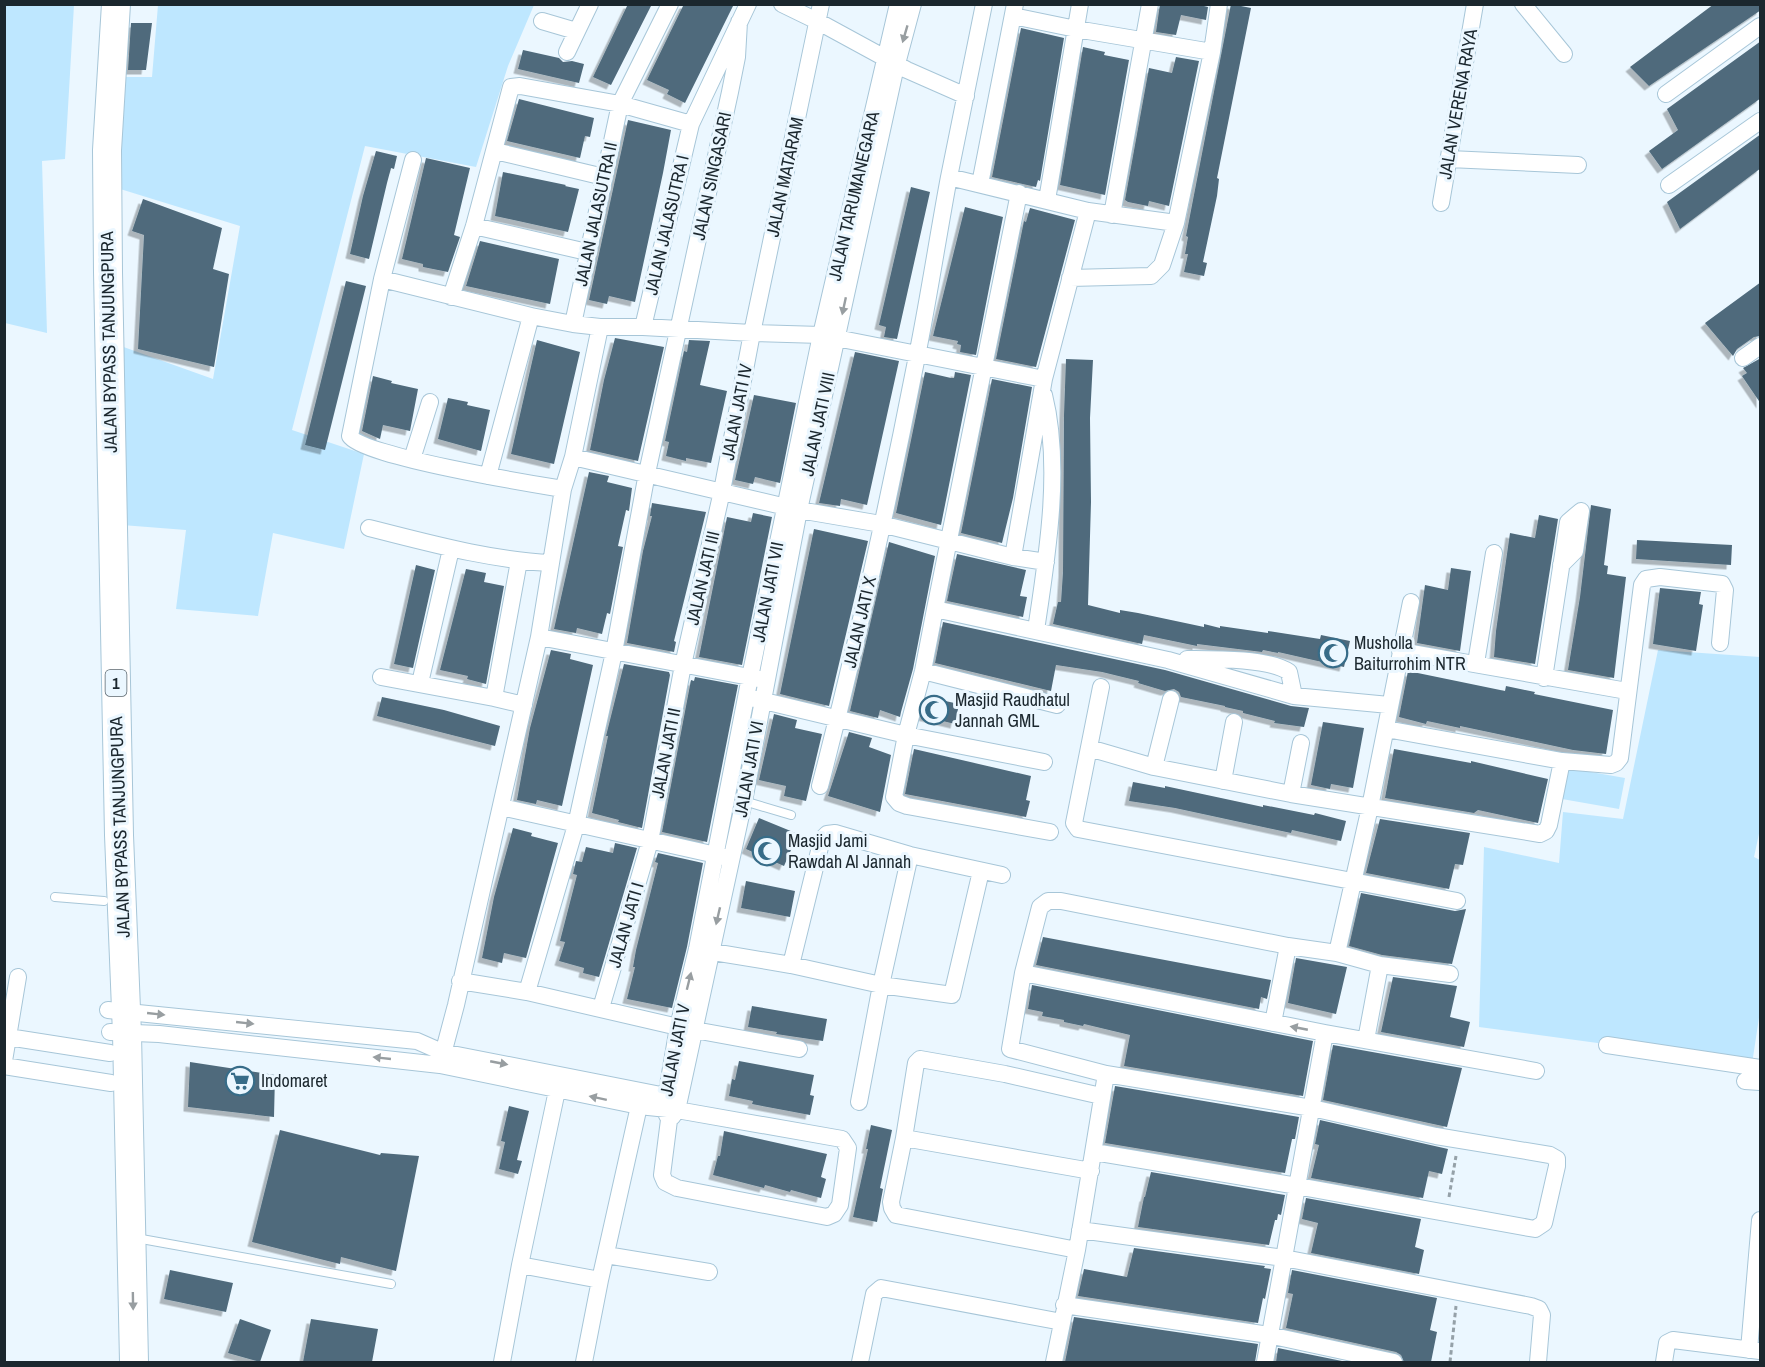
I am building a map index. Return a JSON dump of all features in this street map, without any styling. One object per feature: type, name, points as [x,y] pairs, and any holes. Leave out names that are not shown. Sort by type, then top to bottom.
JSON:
[{"type":"highway","name":"JALAN BYPASS TANJUNGPURA","points":[[98,4],[92,150],[92,228],[104,902],[132,1238],[134,1362]]},
{"type":"highway","name":"JALAN BYPASS TANJUNGPURA","points":[[115,1362],[111,1083],[116,1028],[119,823],[107,150],[116,4]]},
{"type":"street","points":[[567,52],[590,4]]},
{"type":"street","name":"JALAN JALASUTRA II","points":[[573,324],[620,104],[670,4]]},
{"type":"street","name":"JALAN JALASUTRA I","points":[[643,327],[690,124],[748,4]]},
{"type":"street","points":[[782,4],[819,13],[891,61],[966,96]]},
{"type":"street","points":[[891,61],[898,4]]},
{"type":"street","points":[[891,61],[913,4]]},
{"type":"street","name":"JALAN JATI X","points":[[820,786],[838,718],[917,355],[949,177],[984,4]]},
{"type":"street","points":[[1047,200],[1080,4]]},
{"type":"street","points":[[1112,215],[1150,4]]},
{"type":"street","points":[[1070,278],[1151,276],[1162,264],[1176,223],[1220,4]]},
{"type":"street","name":"JALAN VERENA RAYA","points":[[1441,203],[1475,4]]},
{"type":"street","points":[[1523,4],[1564,54]]},
{"type":"street","points":[[980,184],[1014,10],[1076,29],[1212,52]]},
{"type":"street","name":"JALAN MATARAM","points":[[752,333],[819,13]]},
{"type":"street","points":[[542,21],[576,31]]},
{"type":"street","name":"JALAN SINGASARI","points":[[527,992],[576,825],[614,652],[647,473],[737,57],[739,22]]},
{"type":"street","points":[[1666,94],[1761,26]]},
{"type":"street","name":"JALAN TARUMANEGARA","points":[[829,337],[891,61]]},
{"type":"street","points":[[451,297],[474,226],[511,87],[520,86],[620,104],[690,124]]},
{"type":"street","points":[[1669,185],[1761,121]]},
{"type":"street","points":[[495,151],[604,177]]},
{"type":"street","points":[[1449,159],[1578,165]]},
{"type":"street","points":[[413,160],[382,279],[350,436],[357,443],[412,459],[488,476],[563,489]]},
{"type":"street","points":[[949,177],[1088,211],[1176,223]]},
{"type":"street","points":[[1019,194],[935,609],[894,797],[898,803],[1050,832]]},
{"type":"street","points":[[1013,557],[1043,385],[1088,211]]},
{"type":"street","points":[[474,226],[587,252]]},
{"type":"street","points":[[382,279],[531,316],[573,324],[829,337],[985,367],[1043,385]]},
{"type":"street","points":[[488,476],[531,316]]},
{"type":"street","points":[[441,1058],[456,1005],[524,705],[539,636],[563,489],[573,457],[600,327]]},
{"type":"street","name":"JALAN JATI IV","points":[[722,491],[752,333]]},
{"type":"street","name":"JALAN JATI VIII","points":[[792,508],[829,337]]},
{"type":"street","points":[[1743,358],[1761,345]]},
{"type":"street","points":[[1036,630],[1046,562],[1051,503],[1050,422],[1043,385]]},
{"type":"street","points":[[412,459],[430,402]]},
{"type":"street","points":[[573,457],[792,508],[881,525],[1013,557],[1046,562]]},
{"type":"street","name":"JALAN JATI III","points":[[683,665],[722,491]]},
{"type":"street","name":"JALAN JATI VII","points":[[758,679],[792,508]]},
{"type":"street","points":[[369,528],[451,549],[519,561],[551,563]]},
{"type":"street","points":[[420,683],[451,549]]},
{"type":"street","points":[[1476,663],[1494,553]]},
{"type":"street","points":[[494,698],[519,561]]},
{"type":"street","points":[[1544,678],[1561,565]]},
{"type":"street","points":[[1386,729],[1562,761],[1605,765],[1616,763],[1620,758],[1642,585],[1646,579],[1660,577],[1722,584],[1725,590],[1720,643]]},
{"type":"street","points":[[1337,953],[1354,883],[1411,602]]},
{"type":"street","points":[[935,609],[1168,660],[1294,696],[1389,705]]},
{"type":"street","points":[[539,636],[758,679]]},
{"type":"street","points":[[1400,651],[1627,691]]},
{"type":"street","points":[[1168,660],[1224,660],[1281,667],[1289,672],[1294,696]]},
{"type":"street","name":"JALAN JATI II","points":[[650,841],[683,665]]},
{"type":"street","points":[[922,671],[1057,705]]},
{"type":"street","points":[[381,677],[524,705]]},
{"type":"street","name":"JALAN JATI VI","points":[[723,857],[758,679]]},
{"type":"street","points":[[1101,687],[1074,823],[1078,829],[1457,901]]},
{"type":"street","points":[[754,699],[906,735],[1044,762]]},
{"type":"street","name":"JALAN JATI VI","points":[[723,857],[744,801],[754,699]]},
{"type":"street","points":[[1154,766],[1171,699]]},
{"type":"street","points":[[1223,781],[1234,722]]},
{"type":"street","points":[[1290,794],[1301,743]]},
{"type":"street","points":[[1089,748],[1154,766],[1290,794],[1540,834],[1546,831],[1549,825],[1562,761]]},
{"type":"street","points":[[501,807],[723,857]]},
{"type":"street","points":[[791,965],[822,839],[827,834],[836,833],[910,855],[1002,875]]},
{"type":"street","name":"JALAN JATI I","points":[[601,1008],[650,841]]},
{"type":"street","points":[[859,1102],[881,984],[910,855]]},
{"type":"street","name":"JALAN JATI V","points":[[669,1109],[842,1139],[848,1148],[840,1205],[834,1214],[827,1217],[677,1188],[665,1182],[662,1175],[669,1109],[723,857]]},
{"type":"street","points":[[704,950],[881,984],[952,995],[981,871]]},
{"type":"street","points":[[1005,1074],[1023,973],[1040,907],[1048,901],[1061,901],[1288,946],[1337,953],[1380,965],[1450,974]]},
{"type":"street","points":[[1273,1023],[1288,946]]},
{"type":"street","points":[[1366,1040],[1380,965]]},
{"type":"street","points":[[1023,973],[1326,1034],[1536,1071]]},
{"type":"street","points":[[4,1061],[10,996],[18,977]]},
{"type":"street","points":[[460,981],[527,992],[799,1049]]},
{"type":"street","points":[[8,1037],[116,1028],[417,1041],[441,1058],[559,1082],[669,1109]]},
{"type":"street","points":[[1265,1362],[1326,1034]]},
{"type":"street","points":[[1607,1045],[1761,1068]]},
{"type":"street","points":[[1010,1049],[1106,1074],[1312,1108],[1459,1139],[1550,1155],[1557,1159],[1557,1166],[1544,1223],[1535,1229],[1094,1152]]},
{"type":"street","points":[[1077,1250],[896,1215],[891,1202],[916,1064],[920,1059],[1005,1074],[1101,1096]]},
{"type":"street","points":[[4,1066],[111,1083]]},
{"type":"street","points":[[1054,1362],[1077,1250],[1106,1074]]},
{"type":"street","points":[[559,1082],[639,1106],[669,1109]]},
{"type":"street","points":[[502,1362],[559,1082]]},
{"type":"street","points":[[584,1362],[639,1106]]},
{"type":"street","points":[[904,1138],[1091,1171]]},
{"type":"street","points":[[1664,1362],[1666,1343],[1669,1341],[1744,1353],[1757,1293],[1760,1222]]},
{"type":"street","points":[[1080,1230],[1284,1258],[1531,1306],[1539,1309],[1542,1315],[1538,1362]]},
{"type":"street","points":[[606,1255],[709,1272]]},
{"type":"street","points":[[520,1265],[600,1280]]},
{"type":"street","points":[[860,1362],[874,1294],[881,1288],[1062,1322]]},
{"type":"street","points":[[1064,1305],[1269,1335],[1394,1362]]},
{"type":"lane","points":[[744,801],[791,815]]},
{"type":"lane","points":[[55,897],[104,902]]},
{"type":"lane","points":[[132,1238],[391,1284]]},
{"type":"path","points":[[1447,1213],[1459,1139]]},
{"type":"path","points":[[1450,1362],[1458,1293]]},
{"type":"shaded area","points":[[5,4],[74,5],[65,159],[42,161],[47,333],[5,323]]},
{"type":"shaded area","points":[[158,5],[534,5],[508,66],[476,167],[365,146],[292,430],[364,454],[344,549],[273,533],[258,616],[176,609],[186,530],[122,525],[118,345],[213,379],[240,226],[117,188],[121,77],[152,77]]},
{"type":"shaded area","points":[[1658,650],[1760,657],[1760,829],[1754,857],[1760,860],[1760,1011],[1752,1064],[1479,1027],[1484,847],[1559,863],[1563,812],[1623,819]]},
{"type":"shaded area","points":[[1568,768],[1625,778],[1619,809],[1562,799]]},
{"type":"building","points":[[628,4],[652,4],[611,85],[593,77]]},
{"type":"building","points":[[684,4],[734,4],[685,103],[667,94],[669,90],[647,80]]},
{"type":"building","points":[[1160,4],[1196,4],[1208,7],[1206,20],[1181,15],[1176,35],[1156,32]]},
{"type":"building","points":[[1231,4],[1251,8],[1217,178],[1219,179],[1217,196],[1203,262],[1207,263],[1204,276],[1184,272],[1188,254],[1185,254],[1188,237],[1186,236]]},
{"type":"building","points":[[1714,4],[1761,4],[1761,10],[1649,86],[1630,67]]},
{"type":"building","points":[[131,23],[152,23],[146,70],[128,70]]},
{"type":"building","points":[[1021,28],[1064,38],[1040,181],[1038,180],[1036,187],[992,177]]},
{"type":"building","points":[[1761,41],[1761,98],[1662,169],[1649,151],[1678,130],[1667,109]]},
{"type":"building","points":[[1083,47],[1105,52],[1104,55],[1129,60],[1105,195],[1060,185]]},
{"type":"building","points":[[523,50],[559,58],[563,62],[572,61],[584,64],[579,83],[518,69]]},
{"type":"building","points":[[1176,57],[1199,61],[1169,206],[1149,201],[1148,206],[1128,202],[1125,200],[1149,68],[1172,73]]},
{"type":"building","points":[[519,99],[594,118],[590,137],[585,136],[580,158],[507,141]]},
{"type":"building","points":[[628,120],[671,130],[635,302],[609,296],[607,304],[589,300]]},
{"type":"building","points":[[1761,134],[1761,168],[1680,229],[1667,202]]},
{"type":"building","points":[[376,151],[397,156],[394,169],[391,168],[369,259],[350,254]]},
{"type":"building","points":[[426,158],[470,168],[454,235],[460,237],[448,272],[423,267],[423,264],[402,259]]},
{"type":"building","points":[[503,172],[579,189],[568,232],[495,216]]},
{"type":"building","points":[[911,187],[930,192],[897,339],[884,337],[886,327],[879,325]]},
{"type":"building","points":[[143,199],[222,228],[213,269],[229,274],[214,367],[138,349],[144,235],[132,231]]},
{"type":"building","points":[[965,207],[1003,217],[976,355],[960,352],[961,345],[957,344],[958,341],[933,336]]},
{"type":"building","points":[[1030,208],[1075,220],[1036,367],[996,359],[1024,221],[1026,222]]},
{"type":"building","points":[[480,241],[559,259],[550,304],[466,286]]},
{"type":"building","points":[[346,281],[366,286],[325,450],[305,445]]},
{"type":"building","points":[[1761,282],[1761,336],[1754,337],[1737,349],[1733,356],[1705,323]]},
{"type":"building","points":[[615,338],[664,347],[638,461],[590,450]]},
{"type":"building","points":[[537,340],[580,352],[554,464],[511,454]]},
{"type":"building","points":[[689,340],[710,341],[700,385],[727,391],[711,463],[686,458],[686,461],[666,456],[669,442],[665,441],[684,351],[687,352]]},
{"type":"building","points":[[855,352],[899,361],[867,505],[841,499],[840,506],[819,503]]},
{"type":"building","points":[[1761,358],[1761,404],[1742,376],[1747,373],[1743,368]]},
{"type":"building","points":[[1066,359],[1093,360],[1090,418],[1091,502],[1088,605],[1120,613],[1120,610],[1204,627],[1204,624],[1220,628],[1220,626],[1268,633],[1268,631],[1320,639],[1321,635],[1350,641],[1344,667],[1278,652],[1197,644],[1197,646],[1144,635],[1142,644],[1053,624],[1058,602],[1061,602],[1063,572]]},
{"type":"building","points":[[925,372],[951,378],[954,378],[955,372],[971,375],[941,525],[896,513]]},
{"type":"building","points":[[373,376],[418,389],[410,431],[383,425],[380,439],[362,431]]},
{"type":"building","points":[[992,379],[1032,387],[1013,498],[1002,543],[961,533]]},
{"type":"building","points":[[754,395],[796,403],[780,483],[755,477],[753,484],[735,480]]},
{"type":"building","points":[[448,398],[490,410],[481,451],[438,439]]},
{"type":"building","points":[[589,472],[609,476],[607,482],[632,488],[629,511],[626,510],[618,546],[623,547],[610,614],[607,613],[602,634],[577,628],[576,633],[554,629]]},
{"type":"building","points":[[652,503],[706,512],[674,641],[676,642],[674,652],[627,643],[643,551],[652,516],[650,516]]},
{"type":"building","points":[[1591,505],[1611,509],[1604,565],[1608,566],[1607,574],[1626,577],[1614,678],[1568,670],[1580,597]]},
{"type":"building","points":[[753,513],[772,517],[742,665],[699,657],[727,517],[751,522]]},
{"type":"building","points":[[1539,515],[1558,519],[1535,664],[1494,657],[1510,533],[1535,538]]},
{"type":"building","points":[[814,529],[868,541],[829,706],[780,694]]},
{"type":"building","points":[[1637,540],[1732,545],[1731,565],[1636,559]]},
{"type":"building","points":[[889,542],[935,556],[913,669],[900,717],[880,710],[878,718],[850,711]]},
{"type":"building","points":[[957,554],[1026,570],[1020,596],[1027,597],[1023,617],[947,601]]},
{"type":"building","points":[[416,565],[435,570],[413,668],[394,664]]},
{"type":"building","points":[[1451,568],[1471,571],[1460,651],[1417,643],[1425,585],[1448,590]]},
{"type":"building","points":[[466,569],[486,573],[484,582],[504,586],[486,684],[467,679],[468,676],[440,670]]},
{"type":"building","points":[[1660,588],[1701,592],[1699,604],[1703,605],[1696,651],[1653,644]]},
{"type":"building","points":[[943,622],[1165,670],[1291,706],[1309,708],[1304,727],[1274,723],[1275,721],[1243,713],[1243,711],[1181,697],[1174,689],[1165,691],[1138,683],[1139,681],[1102,672],[1056,665],[1051,691],[935,663]]},
{"type":"building","points":[[551,650],[571,654],[570,659],[593,665],[562,806],[537,800],[536,804],[517,800],[530,728]]},
{"type":"building","points":[[624,664],[669,672],[670,675],[642,828],[592,813],[608,736],[606,736]]},
{"type":"building","points":[[1408,671],[1505,691],[1506,686],[1613,710],[1606,754],[1573,750],[1460,726],[1460,728],[1427,721],[1426,724],[1399,717]]},
{"type":"building","points":[[695,677],[738,685],[707,842],[662,832],[691,680],[694,681]]},
{"type":"building","points":[[382,697],[444,710],[500,726],[495,746],[377,716]]},
{"type":"building","points":[[927,697],[959,704],[955,724],[922,716]]},
{"type":"building","points":[[774,714],[797,720],[795,728],[822,734],[806,801],[784,796],[786,786],[759,780]]},
{"type":"building","points":[[1323,722],[1364,728],[1353,788],[1331,784],[1330,789],[1311,785]]},
{"type":"building","points":[[849,732],[872,738],[869,747],[891,755],[880,812],[828,796]]},
{"type":"building","points":[[914,749],[1031,776],[1026,800],[1030,801],[1026,817],[905,794]]},
{"type":"building","points":[[1394,749],[1471,763],[1471,761],[1548,779],[1538,823],[1478,810],[1474,813],[1385,798]]},
{"type":"building","points":[[1133,782],[1165,788],[1165,786],[1263,807],[1263,805],[1314,815],[1315,813],[1346,821],[1341,841],[1292,830],[1291,833],[1175,808],[1129,801]]},
{"type":"building","points":[[759,818],[798,834],[784,866],[746,849]]},
{"type":"building","points":[[1380,819],[1470,833],[1463,865],[1455,864],[1449,889],[1366,873]]},
{"type":"building","points":[[513,828],[532,833],[531,836],[558,843],[526,958],[504,953],[502,963],[482,958],[494,897]]},
{"type":"building","points":[[615,843],[637,848],[599,977],[583,973],[584,968],[559,961],[565,942],[560,941],[577,875],[573,874],[576,861],[582,862],[586,847],[613,853]]},
{"type":"building","points":[[658,853],[703,863],[687,947],[672,1008],[627,999],[635,967],[633,967],[636,950],[658,863],[655,862]]},
{"type":"building","points":[[746,881],[795,891],[790,917],[741,908]]},
{"type":"building","points":[[1361,893],[1455,911],[1466,909],[1452,964],[1382,955],[1349,946]]},
{"type":"building","points":[[1043,937],[1271,980],[1267,999],[1261,997],[1259,1009],[1036,965]]},
{"type":"building","points":[[1296,958],[1347,967],[1336,1014],[1288,1003]]},
{"type":"building","points":[[1393,977],[1457,986],[1450,1017],[1470,1022],[1464,1047],[1381,1032]]},
{"type":"building","points":[[1032,985],[1313,1041],[1303,1096],[1124,1066],[1130,1035],[1084,1024],[1083,1026],[1064,1022],[1064,1020],[1042,1016],[1043,1012],[1028,1009]]},
{"type":"building","points":[[752,1006],[827,1019],[823,1041],[748,1027]]},
{"type":"building","points":[[1333,1045],[1462,1068],[1447,1127],[1323,1100]]},
{"type":"building","points":[[739,1061],[814,1075],[810,1095],[814,1096],[810,1115],[752,1104],[753,1101],[729,1096]]},
{"type":"building","points":[[190,1062],[275,1075],[274,1117],[188,1107]]},
{"type":"building","points":[[1115,1086],[1299,1117],[1285,1173],[1105,1143]]},
{"type":"building","points":[[509,1106],[529,1111],[517,1160],[522,1161],[518,1174],[499,1169],[505,1142],[501,1141]]},
{"type":"building","points":[[1320,1120],[1448,1149],[1442,1174],[1429,1171],[1423,1198],[1311,1178],[1319,1145],[1315,1144]]},
{"type":"building","points":[[871,1125],[892,1130],[880,1188],[883,1189],[877,1222],[853,1217]]},
{"type":"building","points":[[280,1130],[380,1155],[381,1153],[419,1156],[396,1271],[341,1257],[340,1264],[252,1242]]},
{"type":"building","points":[[724,1131],[827,1154],[821,1177],[826,1179],[821,1198],[765,1185],[764,1188],[713,1175],[718,1156],[720,1156]]},
{"type":"building","points":[[1151,1172],[1285,1195],[1281,1215],[1278,1214],[1275,1220],[1269,1245],[1138,1227]]},
{"type":"building","points":[[1306,1198],[1421,1219],[1415,1247],[1424,1250],[1419,1274],[1311,1253],[1318,1223],[1302,1219]]},
{"type":"building","points":[[1134,1248],[1265,1266],[1264,1268],[1271,1269],[1258,1323],[1078,1296],[1084,1269],[1127,1277]]},
{"type":"building","points":[[170,1270],[233,1283],[226,1312],[164,1299]]},
{"type":"building","points":[[1292,1270],[1437,1298],[1430,1330],[1437,1332],[1431,1362],[1404,1362],[1401,1355],[1396,1352],[1286,1328],[1293,1294],[1288,1293]]},
{"type":"building","points":[[1074,1317],[1258,1344],[1255,1362],[1065,1362]]},
{"type":"building","points":[[240,1319],[271,1330],[260,1362],[228,1353]]},
{"type":"building","points":[[311,1319],[378,1329],[372,1362],[303,1362]]},
{"type":"building","points":[[1278,1348],[1347,1362],[1276,1362]]},
{"type":"place","name":"Musholla Baiturrohim NTR","points":[[1333,653]]},
{"type":"place","name":"Masjid Raudhatul Jannah GML","points":[[934,710]]},
{"type":"place","name":"Masjid Jami Rawdah Al Jannah","points":[[767,851]]},
{"type":"place","name":"Indomaret","points":[[240,1081]]}]
